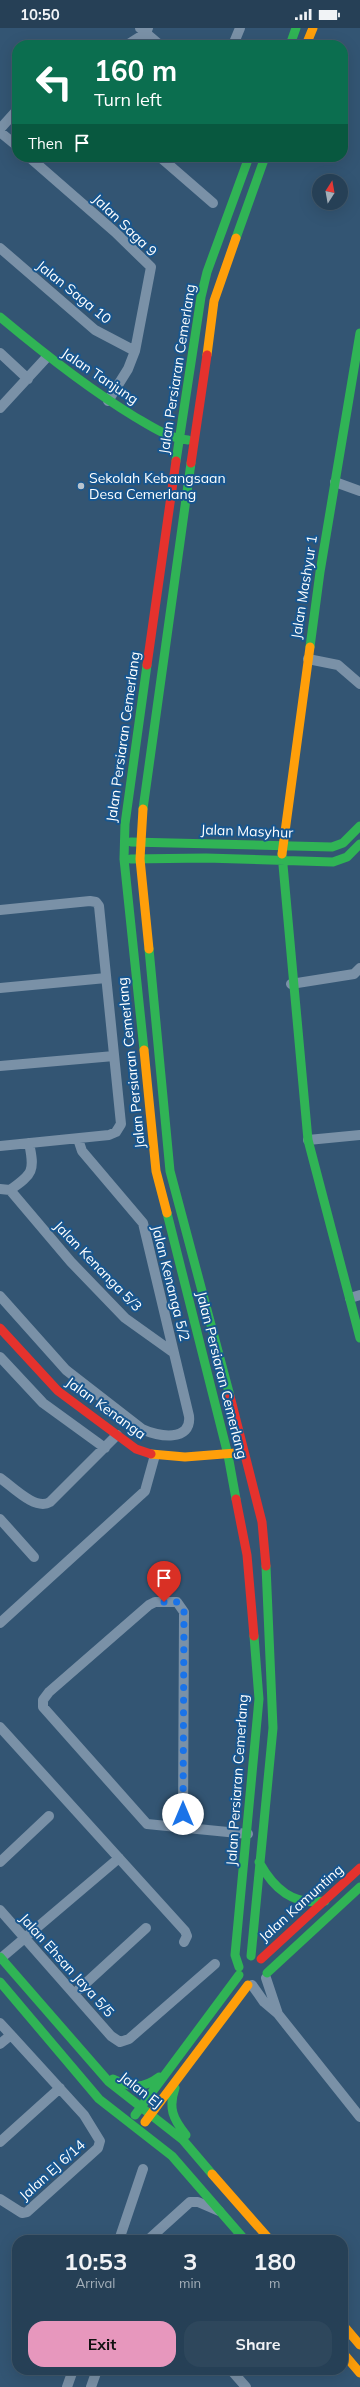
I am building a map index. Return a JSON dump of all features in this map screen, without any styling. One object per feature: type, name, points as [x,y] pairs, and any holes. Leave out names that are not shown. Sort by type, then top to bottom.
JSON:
[{"type":"main road","points":[[292,40],[296,28]]},
{"type":"main road","points":[[308,40],[312,28]]},
{"type":"main road","name":"Jalan Persiaran Cemerlang","points":[[239,1971],[235,1955],[248,1834],[259,1699],[247,1555],[228,1454],[156,1171],[124,859],[124,842],[125,824],[179,440],[207,272],[247,162]]},
{"type":"main road","name":"Jalan Persiaran Cemerlang","points":[[250,1956],[273,1728],[273,1698],[265,1552],[262,1522],[245,1452],[170,1171],[140,859],[140,825],[214,301],[263,162]]},
{"type":"main road","name":"Jalan Tanjung","points":[[0,317],[46,357],[108,401],[179,440],[194,441]]},
{"type":"main road","name":"Jalan Mashyur 1","points":[[360,333],[335,482],[308,659],[281,860],[291,984],[308,1140],[360,1338]]},
{"type":"main road","name":"Jalan Masyhur","points":[[124,842],[332,848],[343,843],[360,826]]},
{"type":"main road","name":"Jalan Masyhur","points":[[124,859],[281,860],[333,862],[347,856],[360,844]]},
{"type":"main road","name":"Jalan Kenanga","points":[[0,1328],[58,1391],[136,1449],[155,1455],[228,1454],[245,1452]]},
{"type":"main road","points":[[259,1862],[271,1883],[286,1896],[307,1904],[325,1902]]},
{"type":"main road","name":"Jalan Kamunting","points":[[261,1959],[325,1902],[360,1868]]},
{"type":"main road","name":"Jalan Kamunting","points":[[266,1976],[360,1887]]},
{"type":"main road","points":[[129,2123],[239,1971],[243,1960],[250,1956],[261,1959],[266,1965],[266,1976],[259,1984],[250,1985],[139,2131]]},
{"type":"main road","name":"Jalan EJ","points":[[0,1958],[115,2089],[179,2136],[266,2235]]},
{"type":"main road","points":[[239,1971],[250,1985]]},
{"type":"main road","points":[[0,1982],[99,2099],[172,2156],[241,2235]]},
{"type":"main road","points":[[96,2068],[124,2085],[133,2088],[146,2086],[168,2070]]},
{"type":"main road","points":[[178,2078],[169,2108],[174,2120],[189,2138],[197,2155]]},
{"type":"main road","points":[[348,2331],[360,2345]]},
{"type":"main road","points":[[348,2359],[360,2373]]},
{"type":"street","points":[[235,40],[240,28]]},
{"type":"street","points":[[133,40],[144,30],[155,40]]},
{"type":"street","points":[[12,116],[0,130],[12,141]]},
{"type":"street","name":"Jalan Saga 9","points":[[35,162],[115,232],[150,267],[135,351],[128,369],[108,401]]},
{"type":"street","points":[[166,162],[213,203]]},
{"type":"street","name":"Jalan Saga 10","points":[[0,248],[95,330],[135,351]]},
{"type":"street","points":[[0,354],[28,379]]},
{"type":"street","points":[[0,408],[28,379],[46,357]]},
{"type":"street","points":[[335,482],[360,491]]},
{"type":"street","points":[[308,659],[338,664],[360,684]]},
{"type":"street","points":[[0,910],[96,902],[100,908],[121,1120],[119,1130],[112,1134],[78,1139],[0,1146]]},
{"type":"street","points":[[291,984],[354,974],[360,968]]},
{"type":"street","points":[[0,988],[106,978]]},
{"type":"street","points":[[0,1066],[114,1056]]},
{"type":"street","points":[[308,1140],[360,1136]]},
{"type":"street","name":"Jalan Kenanga 5/2","points":[[0,1296],[66,1370],[142,1429],[156,1434],[169,1436],[179,1434],[185,1430],[188,1424],[188,1416],[143,1223],[82,1151],[78,1139]]},
{"type":"street","points":[[5,1189],[29,1175],[32,1170],[29,1143]]},
{"type":"street","name":"Jalan Kenanga 5/3","points":[[5,1189],[71,1262],[125,1318],[174,1353]]},
{"type":"street","points":[[350,1298],[360,1295]]},
{"type":"street","points":[[0,1357],[43,1403],[104,1448]]},
{"type":"street","points":[[0,1478],[35,1503],[44,1505],[50,1502],[117,1435]]},
{"type":"street","points":[[0,1623],[145,1491],[155,1455]]},
{"type":"street","points":[[0,1519],[34,1557]]},
{"type":"street","points":[[182,1827],[184,1612],[177,1602],[155,1602],[149,1605],[50,1692],[42,1703],[45,1711],[147,1824],[248,1834]]},
{"type":"street","points":[[0,1727],[185,1931],[187,1936],[184,1942]]},
{"type":"street","points":[[0,1862],[49,1816]]},
{"type":"street","points":[[0,1958],[119,1858]]},
{"type":"street","name":"Jalan Ehsan Jaya 5/5","points":[[0,1910],[114,2038],[123,2042],[130,2039],[215,1964]]},
{"type":"street","points":[[74,1994],[146,1928]]},
{"type":"street","points":[[266,1976],[278,2014],[360,2117]]},
{"type":"street","points":[[250,1985],[272,2011],[278,2014]]},
{"type":"street","points":[[0,2023],[60,2088],[0,2142]]},
{"type":"street","points":[[0,2044],[11,2035]]},
{"type":"street","name":"Jalan EJ 6/14","points":[[0,2199],[22,2213],[27,2212],[98,2148],[100,2144],[84,2115],[60,2088]]},
{"type":"street","points":[[120,2235],[143,2169]]},
{"type":"street","points":[[154,2235],[190,2202],[198,2202],[221,2212]]},
{"type":"street","points":[[67,2387],[71,2375]]},
{"type":"street","points":[[91,2387],[95,2375]]},
{"type":"street","points":[[235,2375],[246,2387]]},
{"type":"traffic: fast","points":[[292,40],[296,28]]},
{"type":"traffic: fast","points":[[176,461],[201,297],[207,272],[247,162]]},
{"type":"traffic: fast","points":[[236,238],[263,162]]},
{"type":"traffic: fast","points":[[0,317],[66,370],[117,406],[160,432],[188,440]]},
{"type":"traffic: fast","points":[[310,647],[320,572],[360,333]]},
{"type":"traffic: fast","points":[[143,809],[191,463]]},
{"type":"traffic: fast","points":[[144,1050],[124,859],[125,824],[147,665]]},
{"type":"traffic: fast","points":[[131,842],[332,847],[343,843],[360,826]]},
{"type":"traffic: fast","points":[[131,859],[206,858],[333,862],[347,857],[360,844]]},
{"type":"traffic: fast","points":[[282,854],[308,1140],[360,1338]]},
{"type":"traffic: fast","points":[[149,949],[170,1171],[230,1396]]},
{"type":"traffic: fast","points":[[167,1213],[228,1455],[236,1499]]},
{"type":"traffic: fast","points":[[251,1956],[273,1728],[266,1566]]},
{"type":"traffic: fast","points":[[239,1967],[235,1955],[259,1699],[254,1636]]},
{"type":"traffic: fast","points":[[259,1862],[271,1880],[286,1894],[303,1901],[325,1901]]},
{"type":"traffic: fast","points":[[267,1973],[360,1887]]},
{"type":"traffic: fast","points":[[0,1957],[109,2082],[183,2140],[212,2174]]},
{"type":"traffic: fast","points":[[135,2115],[239,1975]]},
{"type":"traffic: fast","points":[[0,1982],[99,2099],[172,2156],[241,2235]]},
{"type":"traffic: fast","points":[[113,2079],[137,2086],[148,2084],[159,2077]]},
{"type":"traffic: fast","points":[[175,2088],[172,2102],[173,2113],[178,2124],[186,2135]]},
{"type":"traffic: slow","points":[[308,40],[313,28]]},
{"type":"traffic: slow","points":[[207,355],[214,301],[236,238]]},
{"type":"traffic: slow","points":[[282,854],[310,647]]},
{"type":"traffic: slow","points":[[143,809],[140,859],[149,949]]},
{"type":"traffic: slow","points":[[144,1050],[156,1171],[167,1213]]},
{"type":"traffic: slow","points":[[151,1454],[185,1457],[236,1453]]},
{"type":"traffic: slow","points":[[145,2122],[248,1985]]},
{"type":"traffic: slow","points":[[212,2174],[266,2235]]},
{"type":"traffic: slow","points":[[348,2331],[360,2345]]},
{"type":"traffic: slow","points":[[348,2359],[360,2373]]},
{"type":"traffic: jam","points":[[191,463],[207,355]]},
{"type":"traffic: jam","points":[[147,665],[176,461]]},
{"type":"traffic: jam","points":[[0,1328],[58,1391],[136,1449],[151,1454]]},
{"type":"traffic: jam","points":[[230,1396],[262,1522],[266,1566]]},
{"type":"traffic: jam","points":[[236,1499],[247,1555],[254,1636]]},
{"type":"traffic: jam","points":[[261,1959],[360,1868]]},
{"type":"place","name":"Sekolah Kebangsaan Desa Cemerlang","points":[[81,486]]},
{"type":"route","points":[[164,1602],[177,1602],[183,1608],[184,1612],[183,1814]]}]
